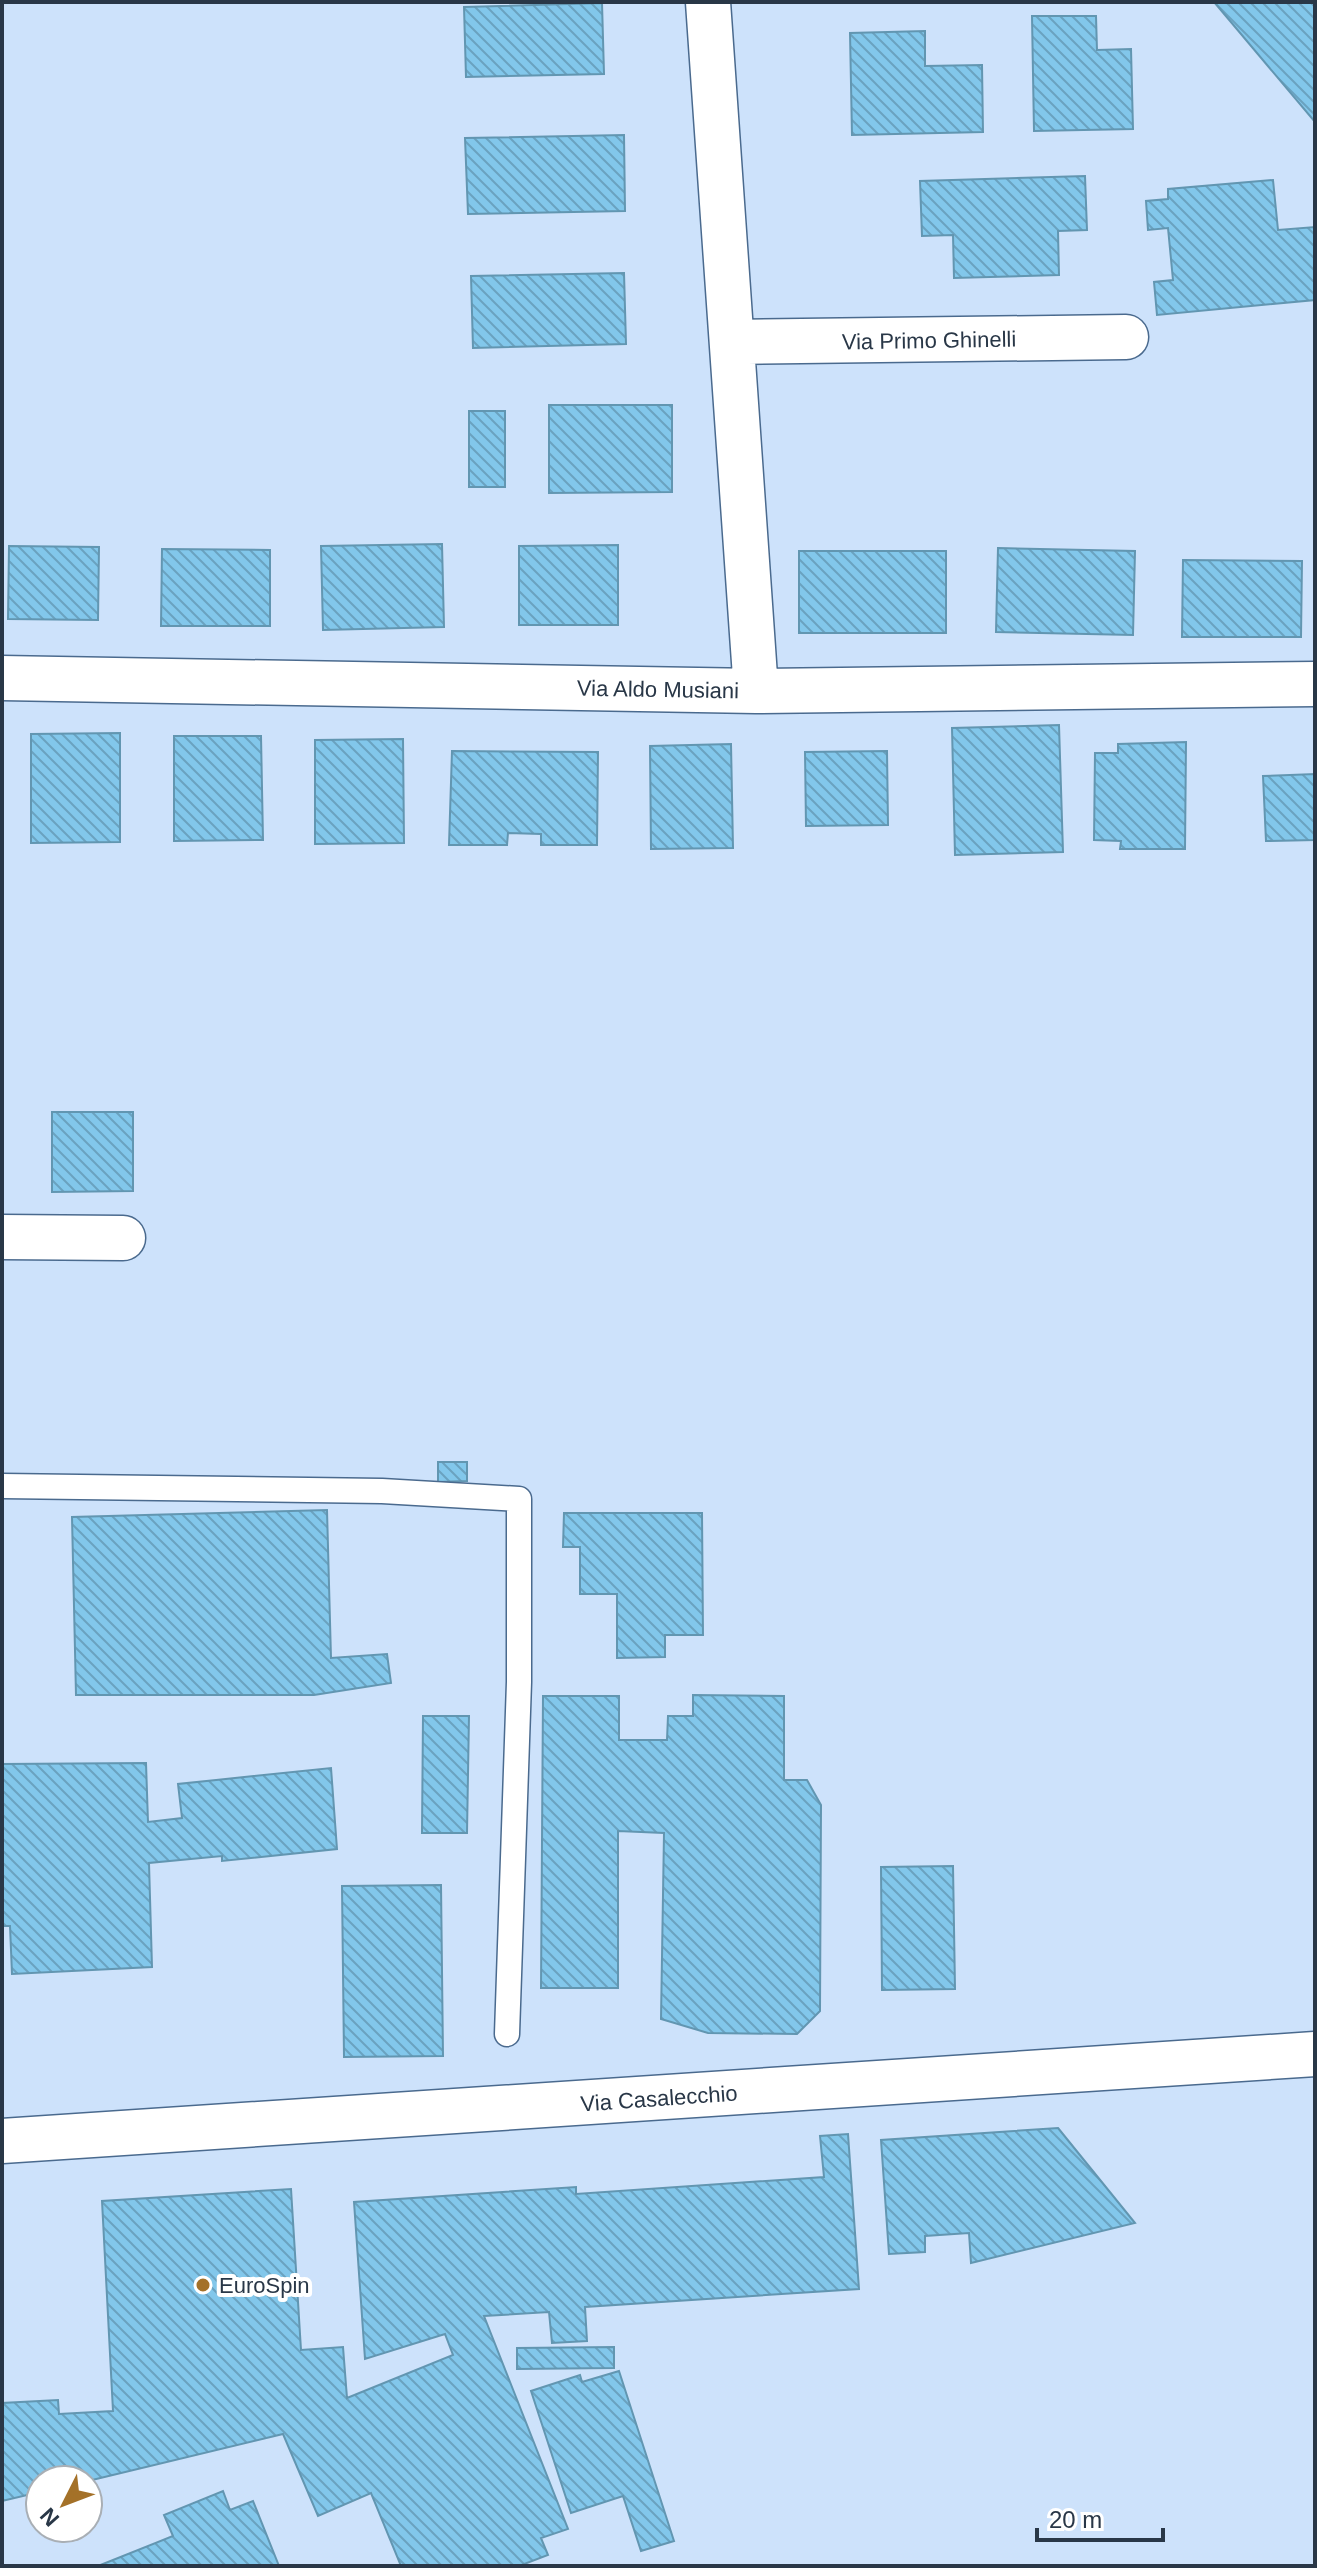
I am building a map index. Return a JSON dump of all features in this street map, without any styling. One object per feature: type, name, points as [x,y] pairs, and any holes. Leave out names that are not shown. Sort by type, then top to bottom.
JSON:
[{"type":"street","points":[[708,2],[756,691]]},
{"type":"street","name":"Via Primo Ghinelli","points":[[732,342],[1126,337]]},
{"type":"street","name":"Via Aldo Musiani","points":[[2,678],[756,691],[1315,684]]},
{"type":"street","points":[[2,1237],[123,1238]]},
{"type":"street","name":"Via Casalecchio","points":[[2,2141],[1315,2054]]},
{"type":"lane","points":[[2,1486],[382,1491],[519,1499],[519,1682],[507,2034]]},
{"type":"building","points":[[1214,2],[1315,2],[1315,122]]},
{"type":"building","points":[[602,3],[604,74],[466,77],[464,7]]},
{"type":"building","points":[[1032,16],[1096,16],[1097,50],[1131,49],[1133,129],[1034,131]]},
{"type":"building","points":[[925,31],[925,66],[982,65],[983,132],[852,135],[850,33]]},
{"type":"building","points":[[624,135],[625,211],[468,214],[465,138]]},
{"type":"building","points":[[1085,176],[1087,230],[1058,231],[1059,275],[954,278],[953,235],[922,236],[920,181]]},
{"type":"building","points":[[1273,180],[1278,230],[1315,227],[1315,300],[1157,315],[1154,282],[1173,280],[1168,228],[1148,230],[1146,201],[1168,199],[1168,189]]},
{"type":"building","points":[[624,273],[626,344],[473,348],[471,276]]},
{"type":"building","points":[[549,405],[672,405],[672,492],[549,493]]},
{"type":"building","points":[[469,411],[505,411],[505,487],[469,487]]},
{"type":"building","points":[[442,544],[444,627],[323,630],[321,546]]},
{"type":"building","points":[[618,545],[618,625],[519,625],[519,546]]},
{"type":"building","points":[[9,546],[99,547],[98,620],[8,619]]},
{"type":"building","points":[[998,548],[1135,551],[1133,635],[996,632]]},
{"type":"building","points":[[162,549],[270,550],[270,626],[161,626]]},
{"type":"building","points":[[799,551],[946,551],[946,633],[799,633]]},
{"type":"building","points":[[1183,560],[1302,561],[1301,637],[1182,637]]},
{"type":"building","points":[[1059,725],[1063,852],[955,855],[952,728]]},
{"type":"building","points":[[120,733],[120,842],[31,843],[31,734]]},
{"type":"building","points":[[174,736],[261,736],[263,840],[174,841]]},
{"type":"building","points":[[403,739],[404,843],[315,844],[315,740]]},
{"type":"building","points":[[1186,742],[1185,849],[1120,849],[1121,841],[1094,840],[1095,753],[1118,753],[1118,744]]},
{"type":"building","points":[[731,744],[733,848],[651,849],[650,746]]},
{"type":"building","points":[[452,751],[598,752],[597,845],[541,845],[541,834],[508,833],[507,845],[449,845]]},
{"type":"building","points":[[887,751],[888,825],[806,826],[805,752]]},
{"type":"building","points":[[1315,774],[1315,840],[1266,841],[1263,776]]},
{"type":"building","points":[[52,1112],[133,1112],[133,1191],[52,1192]]},
{"type":"building","points":[[438,1462],[467,1462],[467,1481],[438,1482]]},
{"type":"building","points":[[327,1510],[331,1658],[387,1654],[391,1683],[314,1695],[76,1695],[72,1517]]},
{"type":"building","points":[[564,1513],[702,1513],[703,1635],[665,1635],[665,1657],[617,1658],[617,1594],[580,1594],[580,1547],[563,1547]]},
{"type":"building","points":[[693,1695],[784,1696],[784,1780],[807,1780],[821,1805],[820,2011],[797,2034],[708,2033],[661,2019],[664,1833],[618,1831],[618,1988],[541,1988],[543,1696],[619,1696],[619,1740],[667,1740],[668,1716],[693,1716]]},
{"type":"building","points":[[423,1716],[469,1716],[467,1833],[422,1833]]},
{"type":"building","points":[[146,1763],[148,1822],[182,1818],[178,1784],[331,1768],[337,1849],[222,1861],[222,1856],[149,1863],[152,1967],[12,1974],[10,1926],[2,1926],[2,1764]]},
{"type":"building","points":[[953,1866],[955,1989],[882,1990],[881,1867]]},
{"type":"building","points":[[441,1885],[443,2056],[344,2057],[342,1886]]},
{"type":"building","points":[[1058,2128],[1135,2223],[971,2263],[969,2233],[925,2236],[925,2252],[889,2254],[881,2140]]},
{"type":"building","points":[[848,2134],[859,2289],[585,2307],[587,2341],[552,2343],[549,2312],[484,2316],[568,2529],[541,2538],[548,2555],[519,2566],[401,2566],[371,2493],[318,2516],[283,2434],[104,2477],[104,2464],[24,2464],[24,2496],[2,2501],[2,2403],[58,2400],[59,2414],[113,2411],[102,2201],[291,2189],[301,2350],[343,2347],[347,2398],[453,2355],[445,2334],[365,2359],[354,2202],[576,2187],[576,2194],[824,2177],[820,2136]]},
{"type":"building","points":[[614,2347],[614,2368],[517,2369],[517,2348]]},
{"type":"building","points":[[619,2371],[674,2541],[641,2551],[623,2496],[571,2513],[531,2391],[580,2375],[582,2382]]},
{"type":"building","points":[[223,2491],[230,2510],[253,2501],[279,2566],[98,2566],[173,2536],[164,2515]]},
{"type":"place","name":"EuroSpin","points":[[203,2285]]}]
